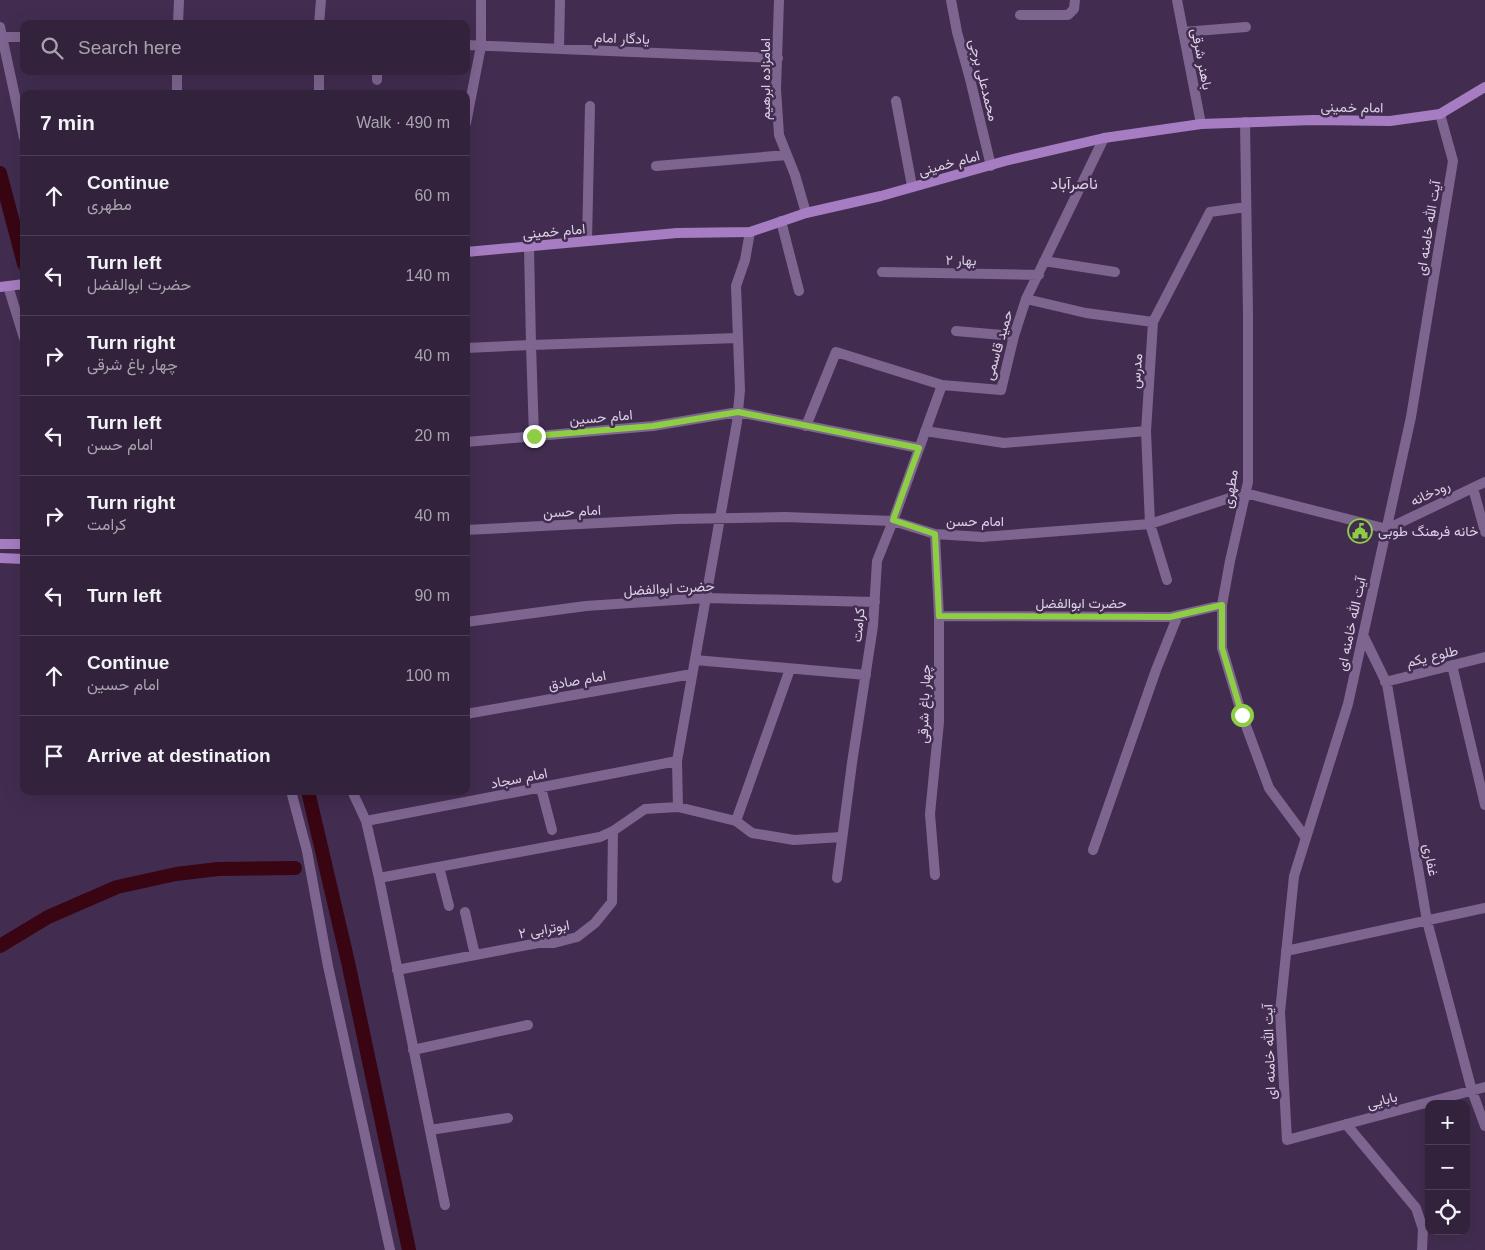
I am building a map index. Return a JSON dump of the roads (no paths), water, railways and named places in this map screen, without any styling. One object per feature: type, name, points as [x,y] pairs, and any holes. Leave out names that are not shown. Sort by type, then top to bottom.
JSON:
[{"type":"street","points":[[178,20],[179,0]]},
{"type":"street","points":[[319,20],[321,0]]},
{"type":"street","points":[[470,102],[481,46],[481,0]]},
{"type":"street","points":[[559,49],[560,0]]},
{"type":"street","name":"امامزاده ابرهیم","points":[[779,0],[776,88],[779,135],[806,212]]},
{"type":"street","name":"محمدعلی برجی","points":[[951,0],[957,32],[991,166]]},
{"type":"street","points":[[1020,15],[1068,15],[1074,9],[1076,0]]},
{"type":"street","name":"باهنر شرقی","points":[[1177,0],[1201,124]]},
{"type":"street","points":[[1183,32],[1246,27]]},
{"type":"street","points":[[20,36],[1,32],[20,120]]},
{"type":"street","name":"یادگار امام","points":[[470,45],[778,58]]},
{"type":"street","points":[[177,75],[178,90]]},
{"type":"street","points":[[319,75],[319,90]]},
{"type":"street","points":[[1440,114],[1485,87]]},
{"type":"street","points":[[896,101],[912,186]]},
{"type":"street","points":[[587,241],[590,106]]},
{"type":"street","name":"امام خمینی","points":[[470,252],[677,233],[750,232],[806,212],[881,196],[1005,161],[1104,138],[1201,124],[1313,120],[1390,121],[1440,114]]},
{"type":"street","name":"آیت الله خامنه ای","points":[[1287,1140],[1280,1012],[1294,876],[1348,704],[1411,418],[1453,161],[1440,114]]},
{"type":"street","name":"مطهری","points":[[1245,122],[1248,482],[1222,605],[1222,648],[1242,715],[1269,788],[1306,838]]},
{"type":"street","name":"حمید قاسمی","points":[[806,426],[836,352],[942,385],[1001,390],[1014,336],[1026,299],[1104,138]]},
{"type":"street","points":[[656,166],[787,155]]},
{"type":"street","name":"مدرس","points":[[1167,580],[1150,524],[1146,430],[1153,322],[1210,212],[1246,207]]},
{"type":"street","points":[[781,221],[799,291]]},
{"type":"street","points":[[678,807],[677,761],[738,412],[740,390],[736,286],[745,260],[750,232]]},
{"type":"street","points":[[530,247],[534,436]]},
{"type":"street","points":[[1044,261],[1115,272]]},
{"type":"street","name":"بهار ۲","points":[[882,272],[1038,275]]},
{"type":"street","points":[[20,285],[4,287],[20,328]]},
{"type":"street","points":[[1026,299],[1086,313],[1153,322]]},
{"type":"street","points":[[956,332],[1014,336]]},
{"type":"street","points":[[470,348],[738,338]]},
{"type":"street","name":"کرامت","points":[[837,878],[873,626],[877,561],[942,385]]},
{"type":"street","points":[[738,412],[919,448]]},
{"type":"street","name":"امام حسین","points":[[470,442],[653,426],[738,412]]},
{"type":"street","points":[[925,431],[1004,443],[1146,430]]},
{"type":"street","name":"رودخانه","points":[[1387,529],[1485,482]]},
{"type":"street","points":[[1473,488],[1485,532]]},
{"type":"street","points":[[1245,493],[1387,529]]},
{"type":"street","name":"امام حسن","points":[[470,530],[719,518],[785,517],[893,520],[935,534],[982,537],[1150,524],[1245,493]]},
{"type":"street","name":"چهار باغ شرقی","points":[[935,534],[939,616],[939,722],[930,814],[935,875]]},
{"type":"street","points":[[0,544],[20,544]]},
{"type":"street","points":[[0,558],[20,559]]},
{"type":"street","name":"حضرت ابوالفضل","points":[[470,621],[586,606],[705,598],[874,602]]},
{"type":"street","name":"حضرت ابوالفضل","points":[[939,616],[1170,617],[1222,605]]},
{"type":"street","points":[[1093,850],[1156,670],[1178,615]]},
{"type":"street","name":"غفاری","points":[[1363,635],[1385,682],[1427,921],[1472,1091],[1485,1126]]},
{"type":"street","name":"طلوع یکم","points":[[1385,682],[1485,656]]},
{"type":"street","points":[[695,660],[866,675]]},
{"type":"street","points":[[1452,665],[1485,805]]},
{"type":"street","points":[[736,821],[790,668]]},
{"type":"street","name":"امام صادق","points":[[470,713],[692,674]]},
{"type":"street","name":"امام سجاد","points":[[366,821],[677,761]]},
{"type":"street","points":[[541,788],[552,830]]},
{"type":"street","points":[[292,795],[307,851],[328,966],[390,1250]]},
{"type":"street","points":[[354,795],[366,821],[379,878],[446,1205]]},
{"type":"street","points":[[379,878],[600,837],[613,831],[645,809],[678,807],[736,821],[752,832],[794,840],[842,837]]},
{"type":"street","name":"ابوترابی ۲","points":[[397,970],[538,943],[554,944],[577,937],[595,923],[612,902],[613,831]]},
{"type":"street","points":[[439,867],[449,906]]},
{"type":"street","points":[[1286,951],[1485,908]]},
{"type":"street","points":[[465,912],[475,955]]},
{"type":"street","points":[[413,1050],[528,1025]]},
{"type":"street","name":"بابایی","points":[[1287,1140],[1485,1087]]},
{"type":"street","points":[[430,1130],[508,1118]]},
{"type":"street","points":[[1346,1124],[1416,1208],[1423,1229],[1422,1250]]},
{"type":"waterway","points":[[0,173],[20,249]]},
{"type":"waterway","points":[[309,795],[348,962],[409,1250]]},
{"type":"waterway","points":[[0,946],[48,917],[117,887],[176,874],[218,869],[295,868]]},
{"type":"place","name":"خانه فرهنگ طوبی","points":[[1360,531]]},
{"type":"district","name":"ناصرآباد","points":[[1074,183]]}]
